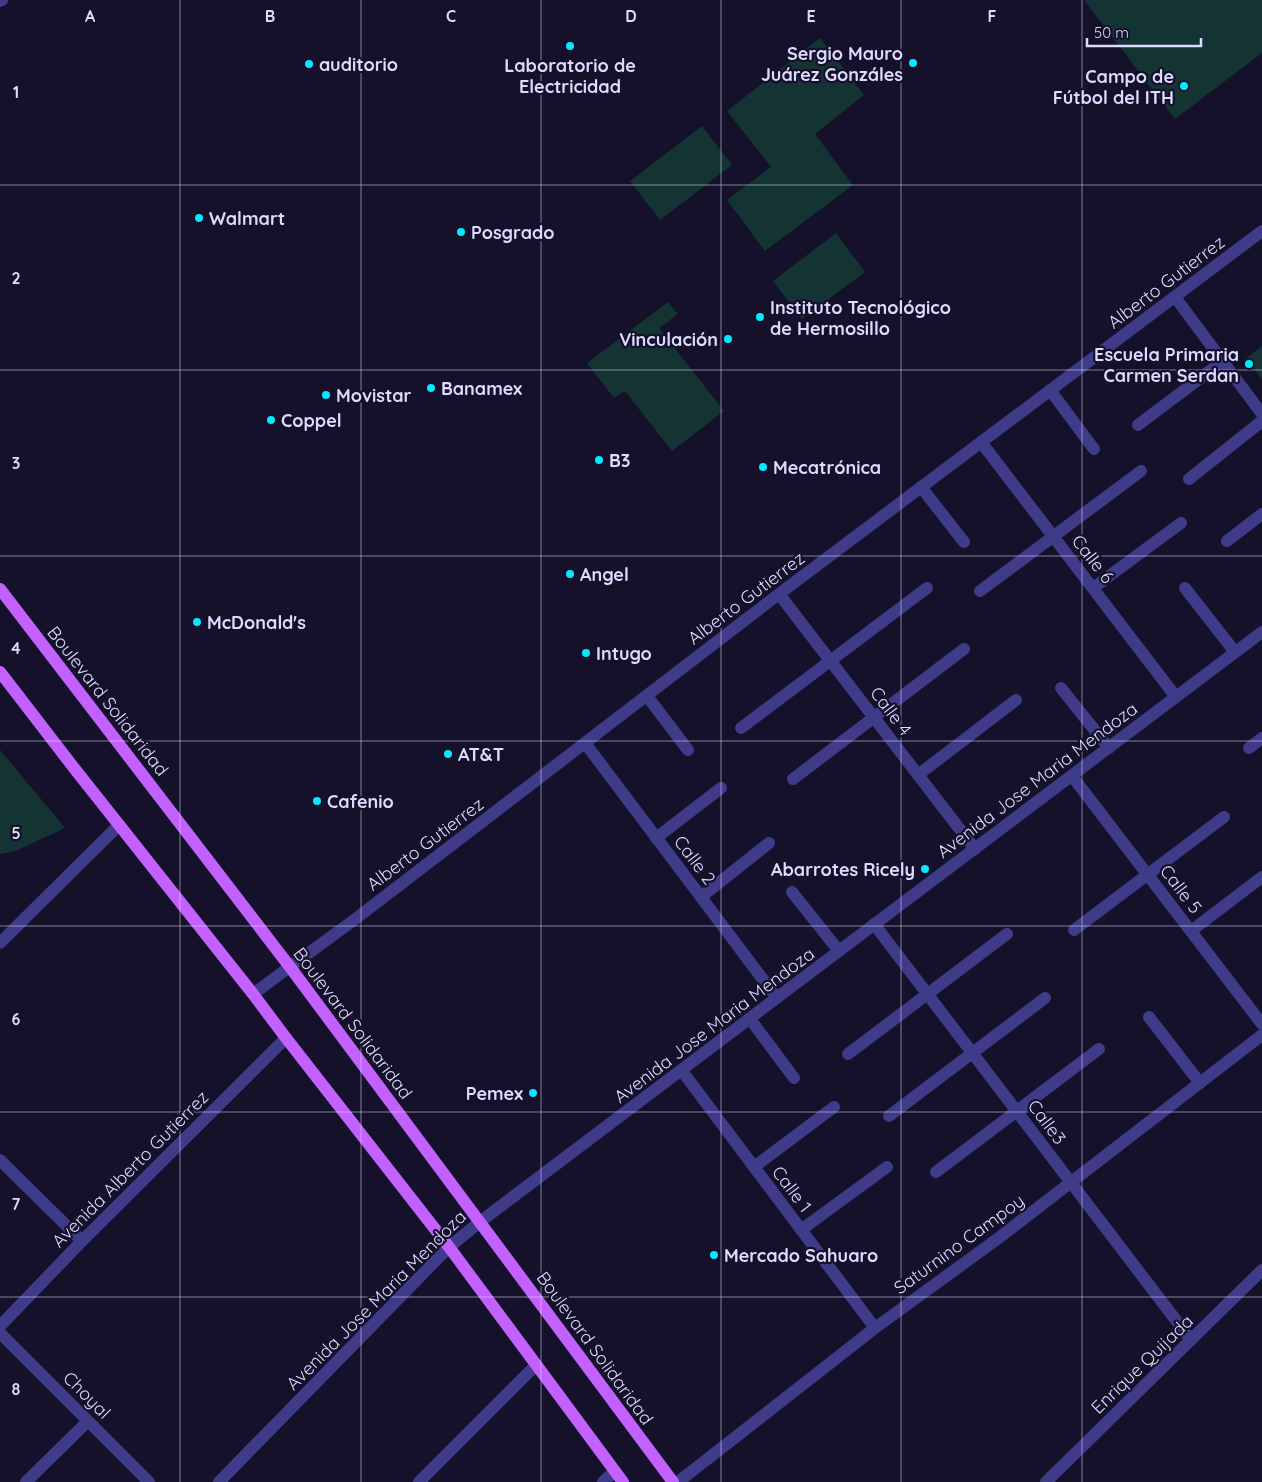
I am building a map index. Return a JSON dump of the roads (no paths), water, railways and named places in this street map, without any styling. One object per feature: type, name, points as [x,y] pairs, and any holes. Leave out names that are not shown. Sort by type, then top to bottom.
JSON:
[{"type":"main road","name":"Boulevard Solidaridad","points":[[0,589],[481,1221],[584,1364],[673,1482]]},
{"type":"main road","points":[[0,672],[253,994],[449,1248],[623,1482]]},
{"type":"street","name":"Alberto Gutierrez","points":[[253,994],[290,968],[779,594],[1262,231]]},
{"type":"street","points":[[1175,297],[1262,414]]},
{"type":"street","points":[[1138,425],[1222,361]]},
{"type":"street","points":[[1050,390],[1094,449]]},
{"type":"street","points":[[1189,478],[1262,420]]},
{"type":"street","name":"Calle 6","points":[[981,442],[1176,697]]},
{"type":"street","points":[[980,591],[1141,471]]},
{"type":"street","points":[[922,487],[964,542]]},
{"type":"street","points":[[1227,541],[1262,514]]},
{"type":"street","points":[[1093,588],[1181,523]]},
{"type":"street","points":[[741,728],[927,588]]},
{"type":"street","points":[[1185,588],[1235,652]]},
{"type":"street","name":"Calle 4","points":[[779,594],[975,848]]},
{"type":"street","name":"Avenida Jose Maria Mendoza","points":[[219,1482],[449,1248],[481,1221],[1262,632]]},
{"type":"street","points":[[793,778],[964,649]]},
{"type":"street","points":[[1061,688],[1108,748]]},
{"type":"street","points":[[647,696],[688,750]]},
{"type":"street","points":[[918,775],[1016,700]]},
{"type":"street","points":[[1249,748],[1262,738]]},
{"type":"street","name":"Calle 2","points":[[585,743],[778,998]]},
{"type":"street","name":"Calle 5","points":[[1072,776],[1262,1024]]},
{"type":"street","points":[[656,838],[721,788]]},
{"type":"street","points":[[1074,930],[1224,817]]},
{"type":"street","points":[[0,944],[119,825]]},
{"type":"street","points":[[701,897],[769,843]]},
{"type":"street","points":[[1191,931],[1262,877]]},
{"type":"street","points":[[792,892],[839,952]]},
{"type":"street","name":"Calle3","points":[[874,924],[1191,1340]]},
{"type":"street","points":[[848,1054],[1007,934]]},
{"type":"street","points":[[889,1116],[1045,998]]},
{"type":"street","points":[[1149,1017],[1200,1083]]},
{"type":"street","points":[[750,1020],[794,1078]]},
{"type":"street","name":"Saturnino Campoy","points":[[678,1482],[875,1328],[1000,1237],[1262,1035]]},
{"type":"street","name":"Avenida Alberto Gutierrez","points":[[0,1326],[82,1241],[286,1038]]},
{"type":"street","points":[[936,1172],[1100,1049]]},
{"type":"street","name":"Calle 1","points":[[682,1071],[875,1328]]},
{"type":"street","points":[[754,1167],[834,1107]]},
{"type":"street","points":[[0,1160],[82,1241]]},
{"type":"street","points":[[801,1230],[887,1167]]},
{"type":"street","name":"Enrique Quijada","points":[[1046,1482],[1262,1270]]},
{"type":"street","name":"Choyal","points":[[0,1333],[149,1482]]},
{"type":"street","points":[[419,1482],[536,1365]]},
{"type":"street","points":[[26,1482],[88,1421]]},
{"type":"street","points":[[604,1482],[615,1471]]},
{"type":"place","name":"Laboratorio de Electricidad","points":[[570,46]]},
{"type":"place","name":"Sergio Mauro Juárez Gonzáles","points":[[913,63]]},
{"type":"place","name":"auditorio","points":[[309,64]]},
{"type":"place","name":"Campo de Fútbol del ITH","points":[[1184,86]]},
{"type":"place","name":"Walmart","points":[[199,218]]},
{"type":"place","name":"Posgrado","points":[[461,232]]},
{"type":"place","name":"Instituto Tecnológico de Hermosillo","points":[[760,317]]},
{"type":"place","name":"Vinculación","points":[[728,339]]},
{"type":"place","name":"Escuela Primaria Carmen Serdan","points":[[1249,364]]},
{"type":"place","name":"Banamex","points":[[431,388]]},
{"type":"place","name":"Movistar","points":[[326,395]]},
{"type":"place","name":"Coppel","points":[[271,420]]},
{"type":"place","name":"B3","points":[[599,460]]},
{"type":"place","name":"Mecatrónica","points":[[763,467]]},
{"type":"place","name":"Angel","points":[[570,574]]},
{"type":"place","name":"McDonald's","points":[[197,622]]},
{"type":"place","name":"Intugo","points":[[586,653]]},
{"type":"place","name":"AT&T","points":[[448,754]]},
{"type":"place","name":"Cafenio","points":[[317,801]]},
{"type":"place","name":"Abarrotes Ricely","points":[[925,869]]},
{"type":"place","name":"Pemex","points":[[533,1093]]},
{"type":"place","name":"Mercado Sahuaro","points":[[714,1255]]}]
